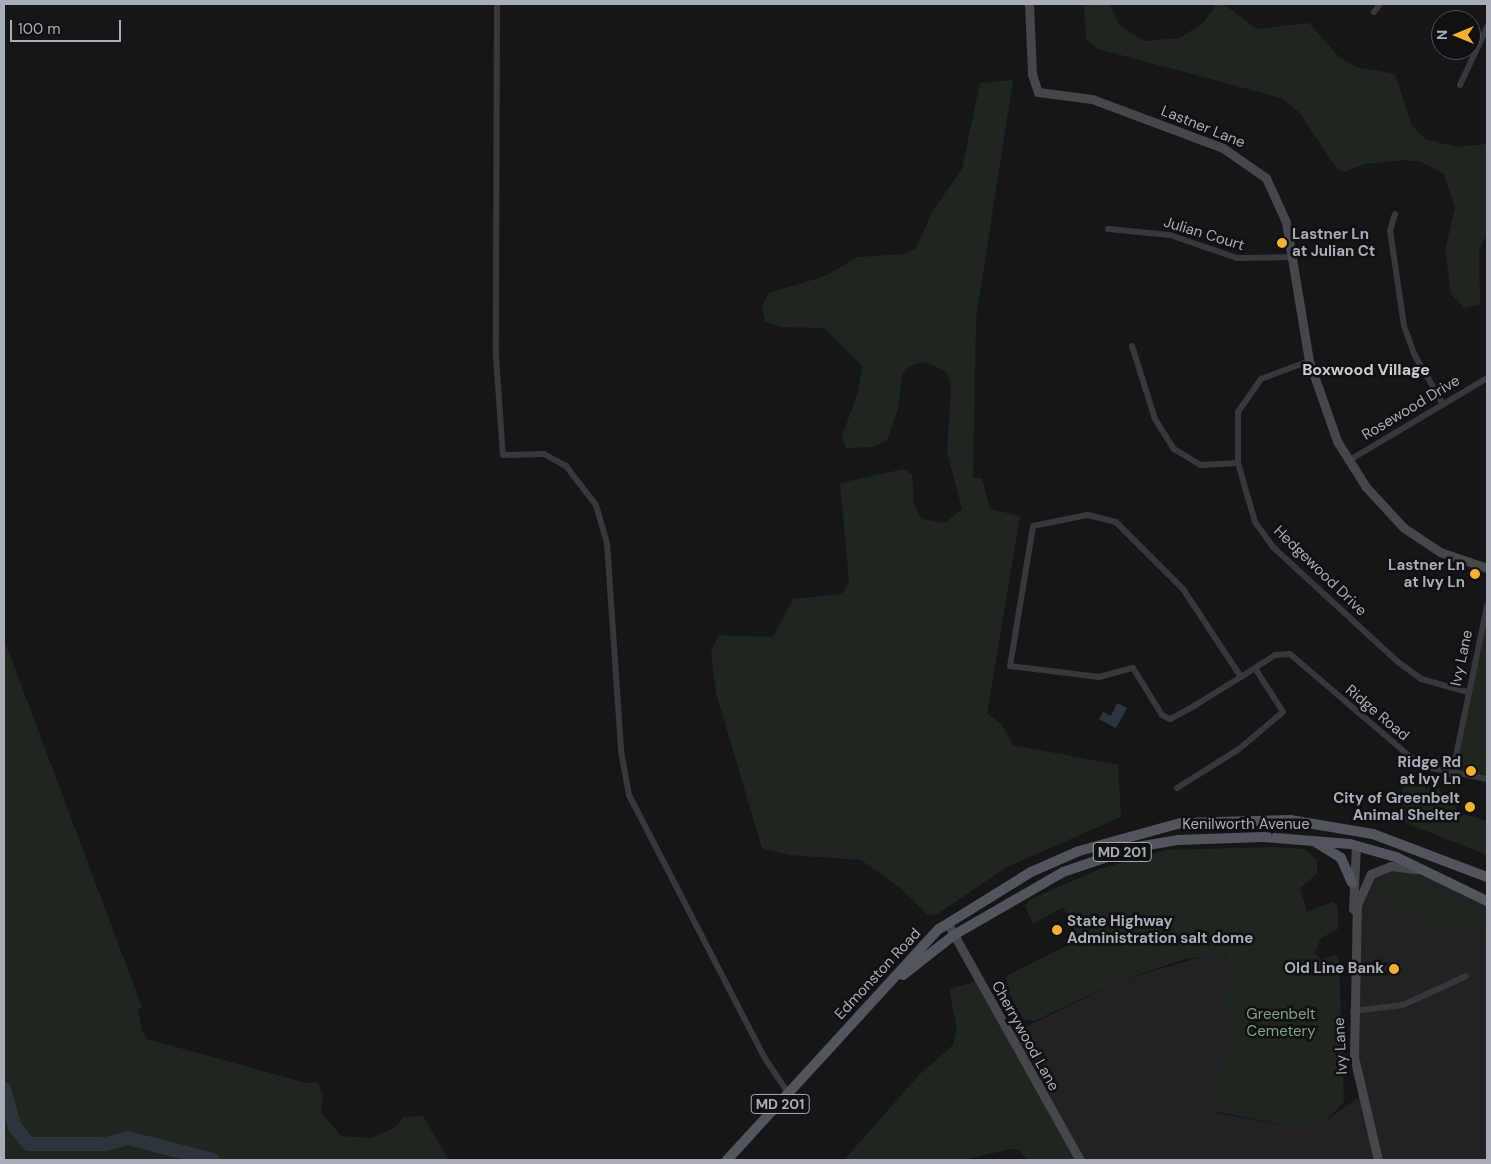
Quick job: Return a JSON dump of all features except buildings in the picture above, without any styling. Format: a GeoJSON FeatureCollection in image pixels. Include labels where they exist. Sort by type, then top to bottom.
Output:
{"type":"FeatureCollection","features":[{"type":"Feature","properties":{"kind":"main road","name":"Kenilworth Avenue"},"geometry":{"type":"LineString","coordinates":[[948,924],[1062,858],[1113,839],[1181,823],[1290,820],[1338,825],[1391,840],[1487,877]]}},
{"type":"Feature","properties":{"kind":"main road","name":"Kenilworth Avenue"},"geometry":{"type":"LineString","coordinates":[[954,935],[1063,872],[1137,848],[1211,837],[1309,840],[1356,846],[1425,871],[1487,901]]}},
{"type":"Feature","properties":{"kind":"main road"},"geometry":{"type":"LineString","coordinates":[[1309,840],[1341,858],[1352,883]]}},
{"type":"Feature","properties":{"kind":"main road"},"geometry":{"type":"LineString","coordinates":[[1356,846],[1367,840],[1391,840]]}},
{"type":"Feature","properties":{"kind":"main road","name":"Edmonston Road"},"geometry":{"type":"LineString","coordinates":[[727,1160],[918,950],[948,924]]}},
{"type":"Feature","properties":{"kind":"main road","name":"Edmonston Road"},"geometry":{"type":"LineString","coordinates":[[832,1046],[921,958],[954,935]]}},
{"type":"Feature","properties":{"kind":"street"},"geometry":{"type":"LineString","coordinates":[[496,4],[496,356],[504,455],[544,454],[566,466],[596,505],[607,543],[621,751],[629,795],[764,1057],[789,1094]]}},
{"type":"Feature","properties":{"kind":"street","name":"Lastner Lane"},"geometry":{"type":"LineString","coordinates":[[1029,4],[1032,74],[1038,92],[1092,99],[1241,156],[1273,188],[1292,256],[1308,361],[1324,411],[1348,460],[1382,507],[1409,532],[1451,557],[1487,568]]}},
{"type":"Feature","properties":{"kind":"street"},"geometry":{"type":"LineString","coordinates":[[1374,12],[1380,4]]}},
{"type":"Feature","properties":{"kind":"street"},"geometry":{"type":"LineString","coordinates":[[1460,85],[1487,27]]}},
{"type":"Feature","properties":{"kind":"street"},"geometry":{"type":"LineString","coordinates":[[1395,214],[1390,230],[1404,326],[1414,354],[1443,404]]}},
{"type":"Feature","properties":{"kind":"street","name":"Julian Court"},"geometry":{"type":"LineString","coordinates":[[1108,229],[1170,235],[1237,258],[1292,256]]}},
{"type":"Feature","properties":{"kind":"street"},"geometry":{"type":"LineString","coordinates":[[1132,346],[1154,419],[1174,449],[1202,465],[1238,464]]}},
{"type":"Feature","properties":{"kind":"street","name":"Hedgewood Drive"},"geometry":{"type":"LineString","coordinates":[[1308,361],[1276,370],[1248,392],[1236,421],[1238,464],[1247,505],[1274,548],[1411,672],[1468,692]]}},
{"type":"Feature","properties":{"kind":"street","name":"Rosewood Drive"},"geometry":{"type":"LineString","coordinates":[[1348,460],[1487,378]]}},
{"type":"Feature","properties":{"kind":"street"},"geometry":{"type":"LineString","coordinates":[[1177,788],[1239,749],[1284,712],[1255,668],[1240,677],[1170,719],[1162,715],[1133,668],[1099,677],[1010,666],[1033,526],[1087,515],[1116,522],[1183,589],[1240,677]]}},
{"type":"Feature","properties":{"kind":"street","name":"Ivy Lane"},"geometry":{"type":"LineString","coordinates":[[1452,775],[1487,606]]}},
{"type":"Feature","properties":{"kind":"street","name":"Ridge Road"},"geometry":{"type":"LineString","coordinates":[[1255,668],[1275,655],[1290,654],[1409,758],[1452,775],[1487,779]]}},
{"type":"Feature","properties":{"kind":"street","name":"Ivy Lane"},"geometry":{"type":"LineString","coordinates":[[1356,846],[1352,883],[1355,927],[1353,1011],[1357,1084],[1378,1160]]}},
{"type":"Feature","properties":{"kind":"street","name":"Ivy Lane"},"geometry":{"type":"LineString","coordinates":[[1355,927],[1360,894],[1372,874],[1391,866],[1425,871]]}},
{"type":"Feature","properties":{"kind":"street","name":"Cherrywood Lane"},"geometry":{"type":"LineString","coordinates":[[948,924],[1080,1160]]}},
{"type":"Feature","properties":{"kind":"street"},"geometry":{"type":"LineString","coordinates":[[1353,1011],[1403,1005],[1466,976]]}},
{"type":"Feature","properties":{"kind":"shaded area"},"geometry":{"type":"Polygon","coordinates":[[[1117,703],[1127,708],[1116,728],[1099,719],[1103,712],[1111,716],[1117,703]]]}},
{"type":"Feature","properties":{"kind":"shaded area"},"geometry":{"type":"Polygon","coordinates":[[[1404,867],[1487,901],[1487,1160],[1080,1160],[1009,1035],[1122,980],[1218,952],[1228,957],[1232,974],[1215,1113],[1291,1126],[1322,1124],[1360,1096],[1355,927],[1371,874],[1404,867]]]}},
{"type":"Feature","properties":{"kind":"green space"},"geometry":{"type":"Polygon","coordinates":[[[1084,4],[1110,4],[1119,25],[1144,41],[1180,38],[1203,23],[1216,5],[1225,5],[1257,29],[1309,23],[1339,57],[1356,67],[1395,74],[1412,126],[1425,139],[1456,147],[1487,144],[1487,234],[1479,250],[1480,305],[1464,308],[1451,294],[1445,250],[1455,208],[1444,174],[1421,162],[1404,160],[1365,164],[1344,172],[1337,169],[1299,112],[1281,98],[1098,49],[1086,40],[1084,4]]]}},
{"type":"Feature","properties":{"kind":"green space"},"geometry":{"type":"Polygon","coordinates":[[[1013,80],[976,319],[973,478],[982,478],[990,509],[1020,516],[987,713],[1002,725],[1013,745],[1118,765],[1121,817],[1007,867],[939,913],[928,915],[900,888],[861,860],[789,855],[762,848],[716,693],[711,653],[718,635],[773,637],[793,599],[841,594],[845,590],[849,581],[840,483],[904,469],[912,475],[914,503],[921,519],[945,523],[962,509],[947,452],[951,387],[947,372],[926,362],[910,366],[902,375],[898,409],[887,440],[874,447],[846,448],[842,436],[858,392],[862,366],[824,328],[781,327],[765,321],[762,306],[769,293],[825,276],[858,257],[905,254],[916,248],[932,212],[962,169],[980,83],[1013,80]]]}},
{"type":"Feature","properties":{"kind":"green space"},"geometry":{"type":"Polygon","coordinates":[[[1487,606],[1487,779],[1452,775],[1487,606]]]}},
{"type":"Feature","properties":{"kind":"green space"},"geometry":{"type":"Polygon","coordinates":[[[4,639],[142,1007],[138,1009],[142,1031],[147,1039],[307,1083],[317,1082],[323,1095],[321,1112],[341,1136],[371,1138],[394,1128],[404,1117],[423,1116],[449,1160],[4,1160],[4,639]]]}},
{"type":"Feature","properties":{"kind":"green space"},"geometry":{"type":"Polygon","coordinates":[[[1410,782],[1437,788],[1462,814],[1487,821],[1487,855],[1408,824],[1401,817],[1399,804],[1404,786],[1410,782]]]}},
{"type":"Feature","properties":{"kind":"green space","name":"Greenbelt Cemetery"},"geometry":{"type":"Polygon","coordinates":[[[1272,847],[1304,849],[1317,860],[1317,874],[1300,888],[1307,912],[1332,902],[1338,906],[1338,929],[1321,938],[1315,953],[1321,960],[1335,955],[1339,960],[1344,1102],[1322,1124],[1291,1126],[1213,1111],[1232,974],[1225,954],[1185,959],[1122,980],[1034,1021],[1024,1020],[1008,991],[1006,976],[1080,939],[1063,907],[1033,924],[1025,906],[1029,900],[1100,869],[1166,850],[1272,847]]]}},
{"type":"Feature","properties":{"kind":"green space"},"geometry":{"type":"Polygon","coordinates":[[[1405,872],[1487,913],[1487,934],[1463,926],[1445,933],[1374,898],[1382,875],[1405,872]]]}},
{"type":"Feature","properties":{"kind":"green space"},"geometry":{"type":"Polygon","coordinates":[[[979,981],[1080,1160],[1027,1160],[1018,1149],[1010,1149],[963,1160],[844,1160],[919,1075],[953,1045],[957,1028],[949,989],[979,981]]]}},
{"type":"Feature","properties":{"kind":"waterway"},"geometry":{"type":"LineString","coordinates":[[4,1089],[15,1127],[29,1144],[106,1144],[128,1138],[213,1160]]}},
{"type":"Feature","properties":{"kind":"place","name":"Lastner Ln at Julian Ct"},"geometry":{"type":"Point","coordinates":[1282,243]}},
{"type":"Feature","properties":{"kind":"place","name":"Lastner Ln at Ivy Ln"},"geometry":{"type":"Point","coordinates":[1475,574]}},
{"type":"Feature","properties":{"kind":"place","name":"Ridge Rd at Ivy Ln"},"geometry":{"type":"Point","coordinates":[1471,771]}},
{"type":"Feature","properties":{"kind":"place","name":"City of Greenbelt Animal Shelter"},"geometry":{"type":"Point","coordinates":[1470,807]}},
{"type":"Feature","properties":{"kind":"place","name":"State Highway Administration salt dome"},"geometry":{"type":"Point","coordinates":[1057,930]}},
{"type":"Feature","properties":{"kind":"place","name":"Old Line Bank"},"geometry":{"type":"Point","coordinates":[1394,969]}},
{"type":"Feature","properties":{"kind":"district","name":"Boxwood Village"},"geometry":{"type":"Point","coordinates":[1366,370]}}]}
